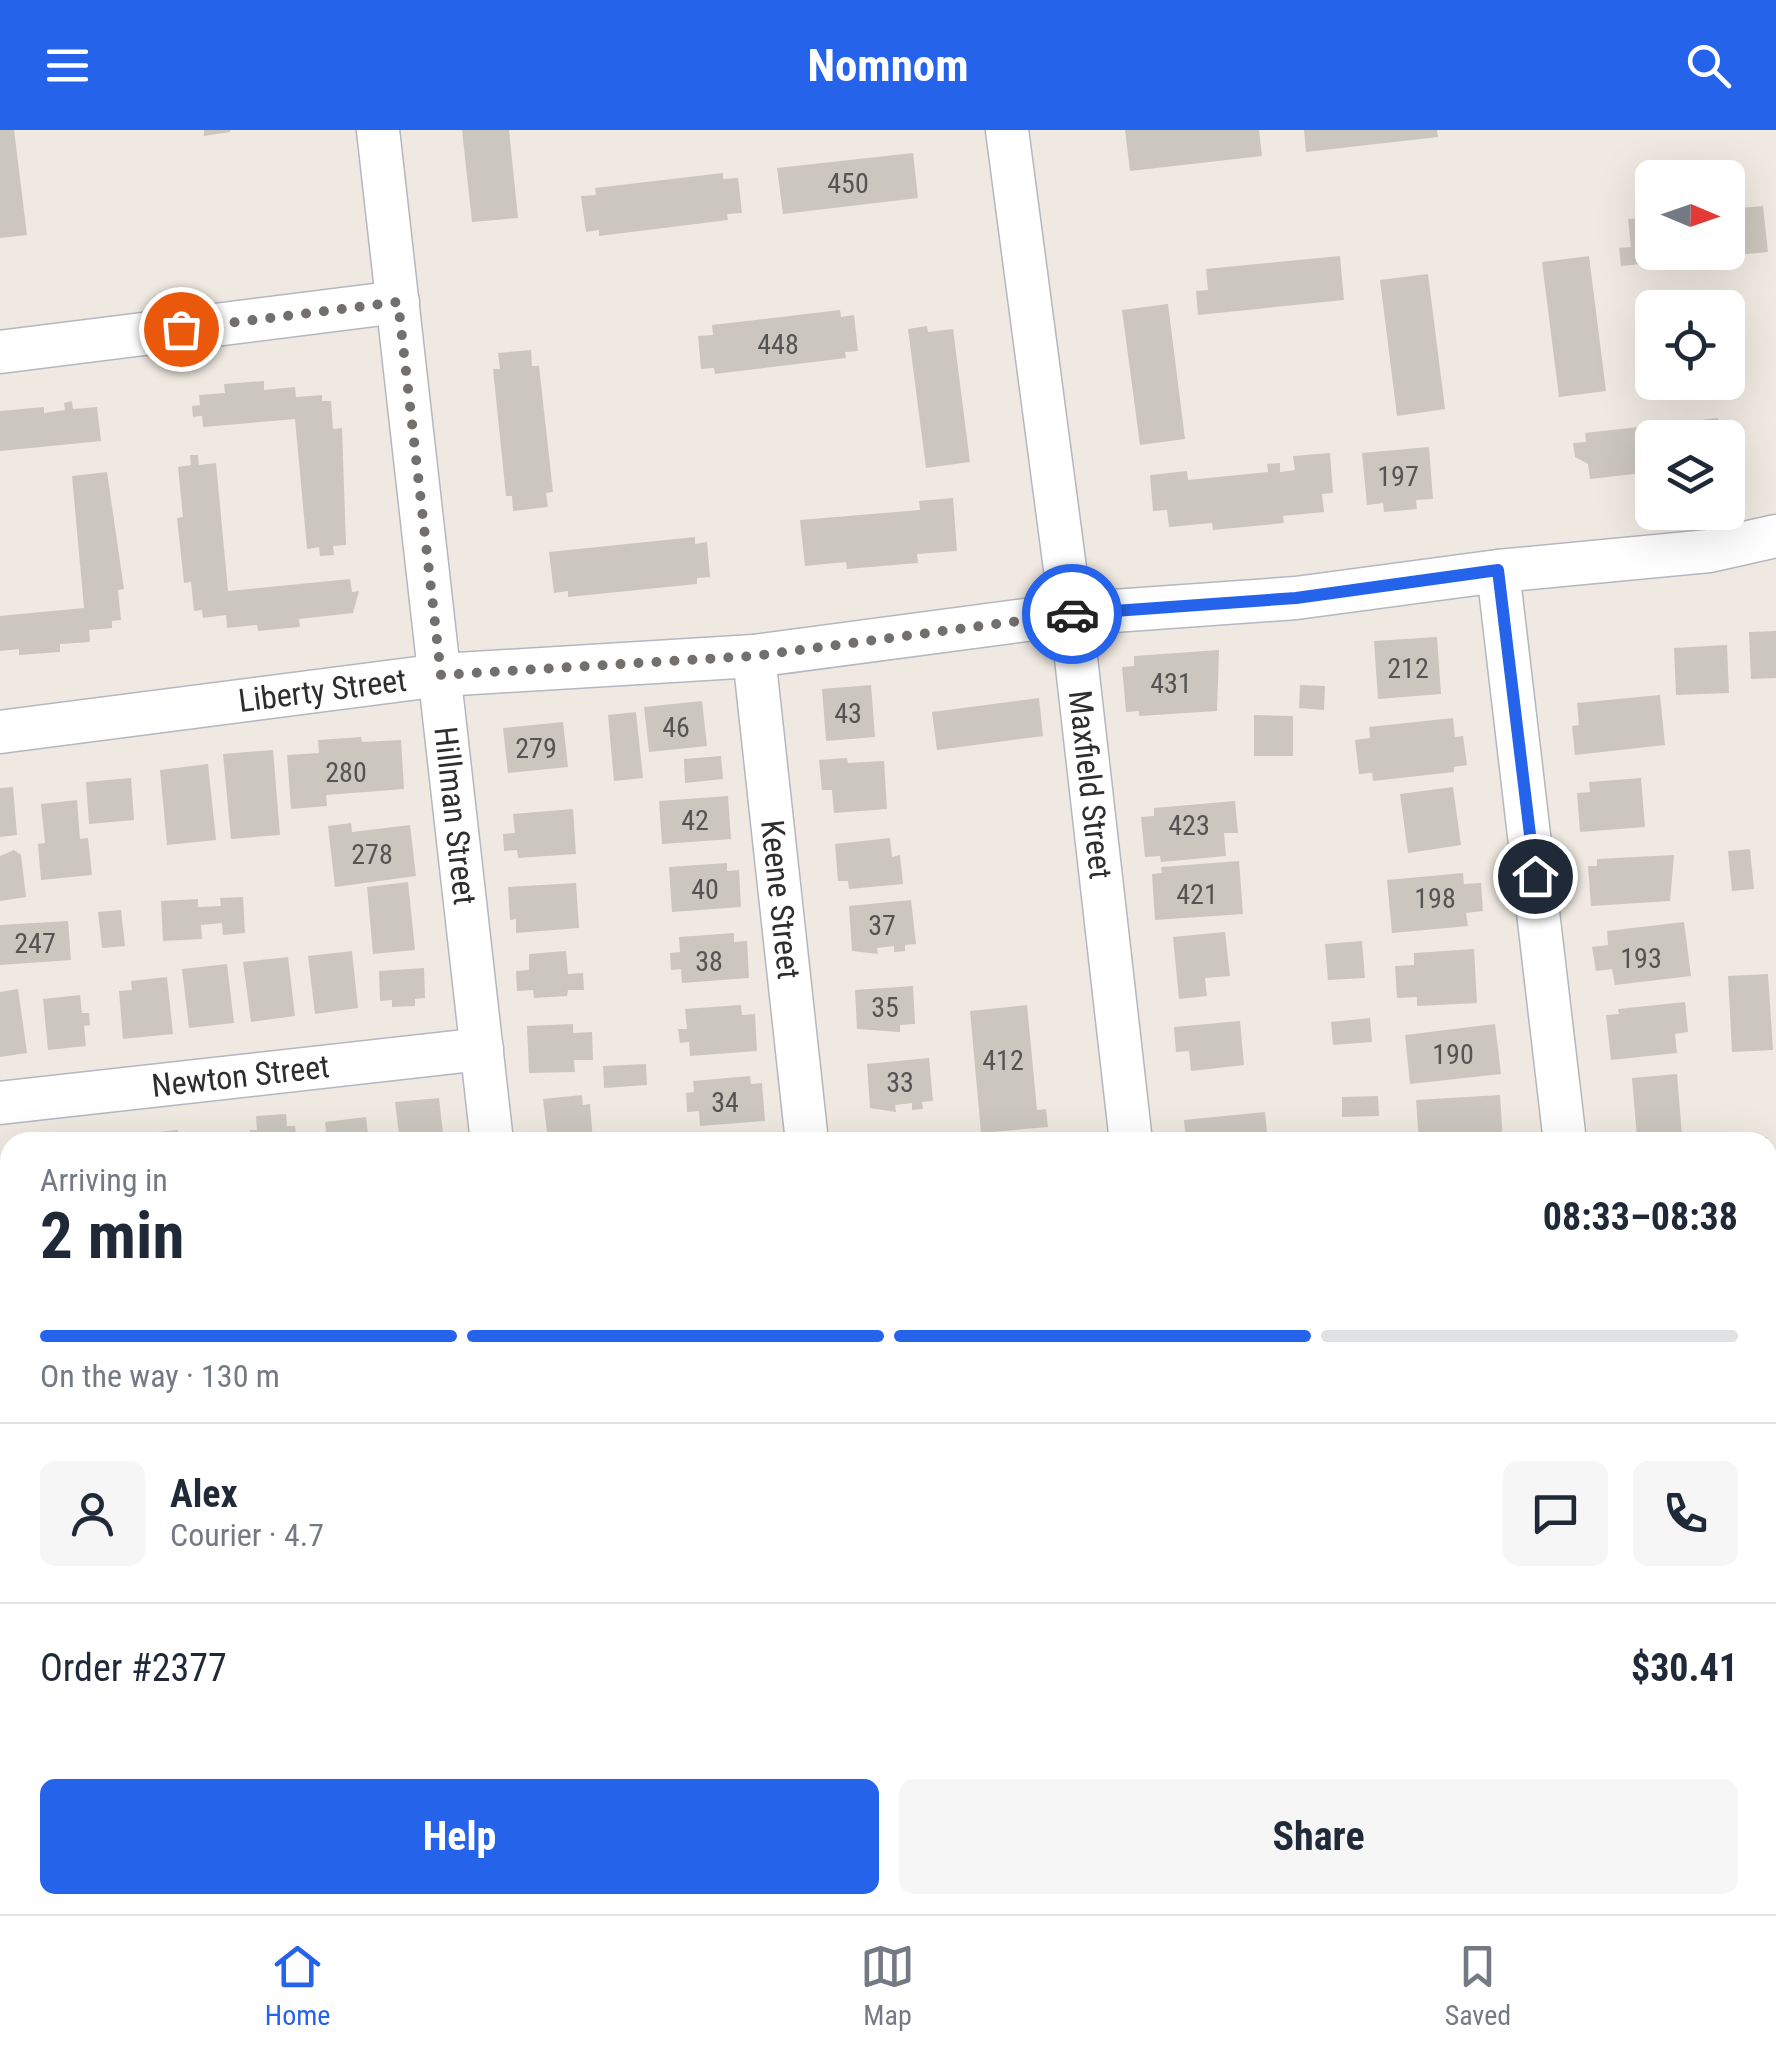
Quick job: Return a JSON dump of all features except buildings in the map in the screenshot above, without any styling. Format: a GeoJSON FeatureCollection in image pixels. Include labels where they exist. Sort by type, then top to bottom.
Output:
{"type":"FeatureCollection","features":[{"type":"Feature","properties":{"kind":"street","name":"Hillman Street"},"geometry":{"type":"LineString","coordinates":[[378,130],[491,1132]]}},
{"type":"Feature","properties":{"kind":"street","name":"Maxfield Street"},"geometry":{"type":"LineString","coordinates":[[1007,130],[1071,614],[1129,1132]]}},
{"type":"Feature","properties":{"kind":"street"},"geometry":{"type":"LineString","coordinates":[[0,352],[398,302]]}},
{"type":"Feature","properties":{"kind":"street","name":"Liberty Street"},"geometry":{"type":"LineString","coordinates":[[0,732],[441,675],[754,656],[1071,614],[1296,598],[1498,570],[1709,551],[1776,536]]}},
{"type":"Feature","properties":{"kind":"street"},"geometry":{"type":"LineString","coordinates":[[1498,570],[1563,1132]]}},
{"type":"Feature","properties":{"kind":"street","name":"Keene Street"},"geometry":{"type":"LineString","coordinates":[[754,656],[805,1132]]}},
{"type":"Feature","properties":{"kind":"street","name":"Newton Street"},"geometry":{"type":"LineString","coordinates":[[0,1103],[482,1049]]}},
{"type":"Feature","properties":{"kind":"way so far"},"geometry":{"type":"LineString","coordinates":[[181,329],[398,302],[441,675],[754,656],[1072,614]]}},
{"type":"Feature","properties":{"kind":"route"},"geometry":{"type":"LineString","coordinates":[[1072,614],[1296,598],[1498,570],[1535,876]]}}]}
